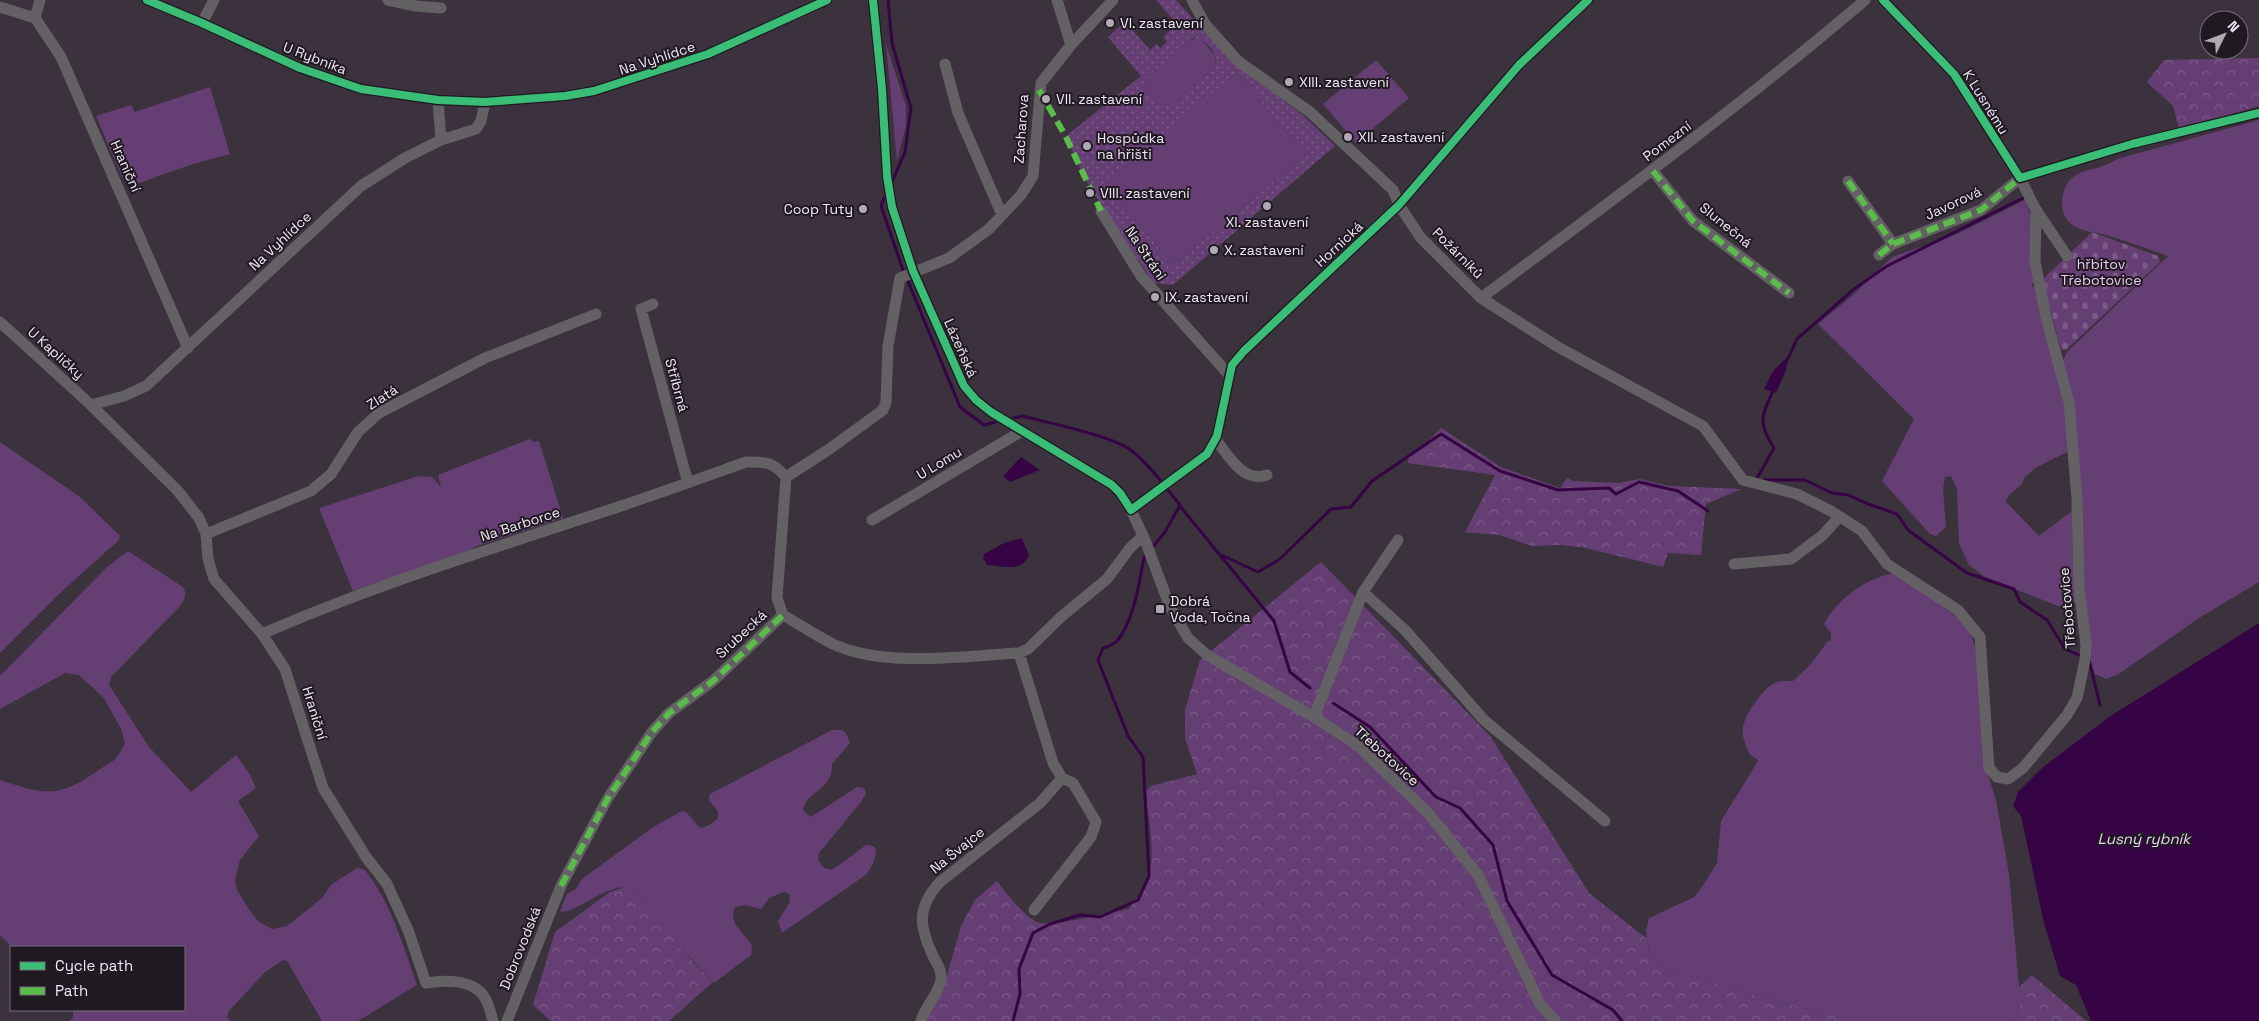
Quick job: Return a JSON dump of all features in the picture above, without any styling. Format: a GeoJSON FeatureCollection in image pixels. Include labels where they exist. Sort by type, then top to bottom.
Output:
{"type":"FeatureCollection","features":[{"type":"Feature","properties":{"kind":"street"},"geometry":{"type":"LineString","coordinates":[[0,7],[35,18],[40,0]]}},
{"type":"Feature","properties":{"kind":"street","name":"U Rybníka"},"geometry":{"type":"LineString","coordinates":[[147,0],[300,68],[361,88],[438,100],[485,102]]}},
{"type":"Feature","properties":{"kind":"street"},"geometry":{"type":"LineString","coordinates":[[202,23],[214,0]]}},
{"type":"Feature","properties":{"kind":"street"},"geometry":{"type":"LineString","coordinates":[[388,0],[416,6],[440,8]]}},
{"type":"Feature","properties":{"kind":"street","name":"Na Vyhlídce"},"geometry":{"type":"LineString","coordinates":[[91,405],[124,396],[146,386],[361,186],[405,158],[441,140],[476,129],[481,121],[485,102],[565,96],[594,91],[708,54],[827,0]]}},
{"type":"Feature","properties":{"kind":"street","name":"Lázeňská"},"geometry":{"type":"LineString","coordinates":[[873,0],[882,89],[887,176],[892,207],[908,274],[964,386],[976,400],[991,412],[1112,484],[1131,510],[1153,561]]}},
{"type":"Feature","properties":{"kind":"street"},"geometry":{"type":"LineString","coordinates":[[1057,0],[1071,45]]}},
{"type":"Feature","properties":{"kind":"street","name":"Zacharova"},"geometry":{"type":"LineString","coordinates":[[908,274],[949,258],[989,229],[1021,195],[1033,176],[1040,83],[1071,45],[1114,0]]}},
{"type":"Feature","properties":{"kind":"street","name":"Požárníků"},"geometry":{"type":"LineString","coordinates":[[1192,0],[1205,24],[1238,61],[1310,112],[1393,190],[1399,204],[1421,238],[1481,298],[1558,347],[1703,426],[1744,480],[1797,494],[1835,514]]}},
{"type":"Feature","properties":{"kind":"street","name":"Hornická"},"geometry":{"type":"LineString","coordinates":[[1131,510],[1208,454],[1216,440],[1232,365],[1244,351],[1399,204],[1519,65],[1588,0]]}},
{"type":"Feature","properties":{"kind":"street","name":"Pomezní"},"geometry":{"type":"LineString","coordinates":[[1481,298],[1652,171],[1803,54],[1866,0]]}},
{"type":"Feature","properties":{"kind":"street","name":"K Lusnému"},"geometry":{"type":"LineString","coordinates":[[1883,0],[1954,74],[2020,178],[2036,211],[2066,256]]}},
{"type":"Feature","properties":{"kind":"street","name":"Hraniční"},"geometry":{"type":"LineString","coordinates":[[35,18],[61,57],[188,348]]}},
{"type":"Feature","properties":{"kind":"street"},"geometry":{"type":"LineString","coordinates":[[945,64],[958,113],[1002,215]]}},
{"type":"Feature","properties":{"kind":"street"},"geometry":{"type":"LineString","coordinates":[[438,100],[441,140]]}},
{"type":"Feature","properties":{"kind":"street"},"geometry":{"type":"LineString","coordinates":[[2020,178],[2132,144],[2259,113]]}},
{"type":"Feature","properties":{"kind":"street","name":"Slunečná"},"geometry":{"type":"LineString","coordinates":[[1652,171],[1692,220],[1789,293]]}},
{"type":"Feature","properties":{"kind":"street","name":"Javorová"},"geometry":{"type":"LineString","coordinates":[[1879,255],[1893,244],[1981,210],[2020,178]]}},
{"type":"Feature","properties":{"kind":"street"},"geometry":{"type":"LineString","coordinates":[[1848,181],[1893,244]]}},
{"type":"Feature","properties":{"kind":"street","name":"Na Stráni"},"geometry":{"type":"LineString","coordinates":[[1102,211],[1119,243],[1141,276],[1230,376]]}},
{"type":"Feature","properties":{"kind":"street","name":"Třebotovice"},"geometry":{"type":"LineString","coordinates":[[1835,514],[1862,531],[1887,564],[1958,610],[1980,637],[1989,768],[1997,777],[2008,779],[2014,776],[2067,715],[2077,698],[2085,660],[2086,645],[2079,587],[2077,499],[2069,403],[2046,317],[2035,262],[2036,211]]}},
{"type":"Feature","properties":{"kind":"street"},"geometry":{"type":"LineString","coordinates":[[783,614],[777,598],[786,477],[877,416],[885,405],[888,346],[908,274]]}},
{"type":"Feature","properties":{"kind":"street","name":"Stříbrná"},"geometry":{"type":"LineString","coordinates":[[653,304],[641,309],[688,483]]}},
{"type":"Feature","properties":{"kind":"street","name":"Zlatá"},"geometry":{"type":"LineString","coordinates":[[206,534],[311,491],[331,474],[358,432],[379,413],[485,358],[596,314]]}},
{"type":"Feature","properties":{"kind":"street","name":"U Kapličky"},"geometry":{"type":"LineString","coordinates":[[0,322],[91,405]]}},
{"type":"Feature","properties":{"kind":"street","name":"Hraniční"},"geometry":{"type":"LineString","coordinates":[[91,405],[178,491],[199,518],[206,534],[208,559],[214,579],[262,634],[281,662],[291,684],[323,788],[366,857],[386,884],[408,930],[426,983],[440,980],[467,984],[482,994],[492,1021]]}},
{"type":"Feature","properties":{"kind":"street","name":"U Lomu"},"geometry":{"type":"LineString","coordinates":[[872,520],[1017,428]]}},
{"type":"Feature","properties":{"kind":"street"},"geometry":{"type":"LineString","coordinates":[[1216,440],[1241,471],[1258,478],[1267,475]]}},
{"type":"Feature","properties":{"kind":"street","name":"Na Barborce"},"geometry":{"type":"LineString","coordinates":[[262,634],[310,613],[390,583],[746,462],[765,462],[777,466],[786,477]]}},
{"type":"Feature","properties":{"kind":"street"},"geometry":{"type":"LineString","coordinates":[[1734,564],[1791,559],[1823,535],[1835,514]]}},
{"type":"Feature","properties":{"kind":"street"},"geometry":{"type":"LineString","coordinates":[[1034,910],[1091,837],[1096,822],[1073,783],[1062,778],[1053,763],[1019,653],[1028,649],[1062,616],[1108,579],[1130,548],[1144,538]]}},
{"type":"Feature","properties":{"kind":"street"},"geometry":{"type":"LineString","coordinates":[[1314,717],[1363,592],[1398,540]]}},
{"type":"Feature","properties":{"kind":"street","name":"Třebotovice"},"geometry":{"type":"LineString","coordinates":[[1153,561],[1170,607],[1188,638],[1207,655],[1314,717],[1357,746],[1428,813],[1478,875],[1540,1004],[1556,1021]]}},
{"type":"Feature","properties":{"kind":"street"},"geometry":{"type":"LineString","coordinates":[[1363,592],[1405,630],[1484,720],[1605,821]]}},
{"type":"Feature","properties":{"kind":"street","name":"Srubecká"},"geometry":{"type":"LineString","coordinates":[[561,886],[608,798],[652,732],[669,713],[713,681],[783,614],[834,644],[874,656],[908,658],[1019,653]]}},
{"type":"Feature","properties":{"kind":"street","name":"Na Švajce"},"geometry":{"type":"LineString","coordinates":[[921,1021],[941,981],[941,972],[931,951],[923,925],[923,907],[928,895],[940,882],[1040,803],[1062,778]]}},
{"type":"Feature","properties":{"kind":"street","name":"Dobrovodská"},"geometry":{"type":"LineString","coordinates":[[507,1021],[561,886]]}},
{"type":"Feature","properties":{"kind":"green space"},"geometry":{"type":"Polygon","coordinates":[[[1156,0],[1176,0],[1232,62],[1303,115],[1335,146],[1173,285],[1153,283],[1083,176],[1066,136],[1141,76],[1108,37],[1125,22],[1150,50],[1156,44],[1160,48],[1167,42],[1163,37],[1177,24],[1156,0]],[[1194,38],[1188,41],[1147,78],[1146,88],[1161,104],[1169,105],[1174,103],[1215,66],[1215,57],[1207,44],[1194,38]],[[1237,73],[1105,184],[1173,265],[1305,155],[1237,73]]]}},
{"type":"Feature","properties":{"kind":"green space"},"geometry":{"type":"Polygon","coordinates":[[[1198,38],[1204,42],[1215,56],[1215,66],[1174,103],[1169,105],[1161,104],[1146,88],[1147,78],[1188,41],[1198,38]]]}},
{"type":"Feature","properties":{"kind":"green space"},"geometry":{"type":"Polygon","coordinates":[[[886,44],[906,106],[906,125],[897,161],[886,44]]]}},
{"type":"Feature","properties":{"kind":"green space"},"geometry":{"type":"Polygon","coordinates":[[[2249,58],[2259,58],[2259,106],[2179,129],[2173,106],[2147,82],[2164,60],[2249,60],[2249,58]]]}},
{"type":"Feature","properties":{"kind":"green space"},"geometry":{"type":"Polygon","coordinates":[[[1376,60],[1409,98],[1356,143],[1323,104],[1376,60]]]}},
{"type":"Feature","properties":{"kind":"green space"},"geometry":{"type":"Polygon","coordinates":[[[1237,73],[1305,155],[1173,265],[1104,183],[1237,73]]]}},
{"type":"Feature","properties":{"kind":"green space"},"geometry":{"type":"Polygon","coordinates":[[[210,87],[230,154],[193,164],[139,183],[122,177],[96,116],[131,105],[135,112],[210,87]]]}},
{"type":"Feature","properties":{"kind":"green space"},"geometry":{"type":"Polygon","coordinates":[[[2259,120],[2259,582],[2199,618],[2119,674],[2106,679],[2095,674],[2091,662],[2063,360],[2068,351],[2168,256],[2114,237],[2074,226],[2064,213],[2062,207],[2063,195],[2072,178],[2082,172],[2117,159],[2259,120]]]}},
{"type":"Feature","properties":{"kind":"green space"},"geometry":{"type":"Polygon","coordinates":[[[2025,200],[2031,216],[2034,281],[2032,286],[2035,288],[2064,406],[2068,449],[2067,452],[2035,468],[2024,478],[2022,484],[2008,496],[2006,502],[2039,536],[2072,511],[2073,562],[2077,601],[2072,606],[2058,606],[1985,577],[1969,565],[1959,544],[1957,489],[1951,476],[1945,477],[1943,489],[1946,527],[1936,536],[1930,534],[1882,481],[1914,419],[1818,324],[1854,294],[1892,257],[1955,235],[2025,200]]]}},
{"type":"Feature","properties":{"kind":"green space","name":"hřbitov Třebotovice"},"geometry":{"type":"Polygon","coordinates":[[[2092,232],[2158,256],[2160,262],[2066,350],[2061,349],[2042,280],[2092,232]]]}},
{"type":"Feature","properties":{"kind":"green space"},"geometry":{"type":"Polygon","coordinates":[[[1441,428],[1501,467],[1560,488],[1567,478],[1573,481],[1619,483],[1640,479],[1669,486],[1741,489],[1706,504],[1701,555],[1668,553],[1663,567],[1586,548],[1561,545],[1532,546],[1500,535],[1465,532],[1495,475],[1408,463],[1409,455],[1419,451],[1441,428]]]}},
{"type":"Feature","properties":{"kind":"green space"},"geometry":{"type":"Polygon","coordinates":[[[530,439],[533,442],[539,441],[563,518],[477,546],[464,553],[353,591],[319,508],[419,476],[432,477],[441,487],[438,475],[530,439]]]}},
{"type":"Feature","properties":{"kind":"green space"},"geometry":{"type":"Polygon","coordinates":[[[0,442],[80,497],[120,536],[118,541],[60,593],[0,653],[0,442]]]}},
{"type":"Feature","properties":{"kind":"green space"},"geometry":{"type":"Polygon","coordinates":[[[128,551],[183,587],[185,596],[181,605],[111,677],[109,685],[149,747],[191,792],[236,755],[250,775],[256,788],[238,801],[259,836],[240,860],[235,880],[237,890],[250,911],[259,922],[272,929],[287,926],[322,898],[332,884],[357,868],[365,870],[389,910],[417,985],[358,1021],[322,1021],[287,961],[283,960],[265,972],[229,1011],[227,1017],[231,1021],[69,1021],[73,1017],[73,1011],[185,1011],[185,946],[11,946],[0,935],[0,780],[39,791],[60,790],[71,787],[114,760],[125,743],[121,729],[104,698],[79,675],[65,673],[0,709],[0,676],[106,568],[128,551]]]}},
{"type":"Feature","properties":{"kind":"green space"},"geometry":{"type":"Polygon","coordinates":[[[1321,562],[1490,736],[1589,893],[1647,939],[1650,958],[1674,975],[1695,977],[1750,994],[1839,1017],[1846,1021],[927,1021],[930,1009],[945,983],[961,926],[975,900],[997,881],[1021,910],[1037,922],[1054,923],[1129,909],[1147,884],[1150,873],[1152,850],[1146,791],[1151,786],[1197,774],[1185,738],[1185,710],[1200,660],[1321,562]]]}},
{"type":"Feature","properties":{"kind":"green space"},"geometry":{"type":"Polygon","coordinates":[[[1892,574],[1905,580],[1961,619],[1970,630],[1979,661],[1983,759],[1996,800],[2009,874],[2020,999],[2020,1008],[2014,1021],[1846,1021],[1839,1017],[1750,994],[1695,977],[1674,975],[1650,958],[1646,931],[1649,918],[1694,897],[1717,863],[1721,821],[1758,761],[1750,755],[1743,735],[1744,722],[1751,709],[1766,689],[1777,682],[1793,681],[1811,664],[1827,642],[1831,640],[1831,633],[1824,624],[1829,615],[1844,599],[1872,580],[1892,574]]]}},
{"type":"Feature","properties":{"kind":"green space"},"geometry":{"type":"Polygon","coordinates":[[[832,730],[842,730],[846,733],[850,743],[832,764],[828,780],[809,798],[803,810],[811,817],[857,787],[864,788],[866,793],[861,802],[819,853],[818,860],[824,868],[832,870],[866,845],[872,845],[875,848],[876,856],[872,866],[867,874],[782,933],[778,921],[790,902],[789,894],[784,892],[769,898],[761,909],[746,905],[735,907],[733,918],[738,928],[752,945],[751,955],[714,983],[633,891],[626,888],[610,890],[573,909],[560,911],[567,894],[576,889],[582,879],[653,827],[682,811],[687,813],[699,827],[709,825],[718,818],[718,812],[709,800],[710,794],[832,730]]]}},
{"type":"Feature","properties":{"kind":"green space"},"geometry":{"type":"Polygon","coordinates":[[[625,887],[648,906],[685,952],[713,982],[669,1021],[551,1021],[533,1005],[555,932],[610,892],[625,887]]]}},
{"type":"Feature","properties":{"kind":"green space"},"geometry":{"type":"Polygon","coordinates":[[[2032,975],[2086,1021],[2014,1021],[2020,1008],[2019,987],[2032,975]]]}},
{"type":"Feature","properties":{"kind":"water"},"geometry":{"type":"Polygon","coordinates":[[[1788,356],[1786,370],[1776,393],[1764,389],[1773,371],[1788,356]]]}},
{"type":"Feature","properties":{"kind":"water"},"geometry":{"type":"Polygon","coordinates":[[[1021,457],[1040,470],[1010,482],[1003,476],[1021,457]]]}},
{"type":"Feature","properties":{"kind":"water"},"geometry":{"type":"Polygon","coordinates":[[[1022,538],[1029,555],[1026,561],[1011,567],[987,565],[983,558],[984,554],[1004,543],[1022,538]]]}},
{"type":"Feature","properties":{"kind":"water","name":"Lusný rybník"},"geometry":{"type":"Polygon","coordinates":[[[2259,623],[2259,1021],[2091,1021],[2076,985],[2060,976],[2044,923],[2021,816],[2013,806],[2018,792],[2042,768],[2109,717],[2259,623]]]}},
{"type":"Feature","properties":{"kind":"waterway"},"geometry":{"type":"LineString","coordinates":[[888,0],[892,43],[911,108],[905,152],[892,182]]}},
{"type":"Feature","properties":{"kind":"waterway"},"geometry":{"type":"LineString","coordinates":[[886,194],[881,206],[904,273]]}},
{"type":"Feature","properties":{"kind":"waterway"},"geometry":{"type":"LineString","coordinates":[[1786,363],[1797,339],[1854,289],[1887,266],[2023,198]]}},
{"type":"Feature","properties":{"kind":"waterway"},"geometry":{"type":"LineString","coordinates":[[907,279],[960,407],[984,425],[999,421]]}},
{"type":"Feature","properties":{"kind":"waterway"},"geometry":{"type":"LineString","coordinates":[[1756,480],[1774,448],[1763,426],[1764,414],[1773,391]]}},
{"type":"Feature","properties":{"kind":"waterway"},"geometry":{"type":"LineString","coordinates":[[1010,419],[1023,416],[1096,435],[1123,445],[1139,457],[1180,505],[1165,532],[1151,549]]}},
{"type":"Feature","properties":{"kind":"waterway"},"geometry":{"type":"LineString","coordinates":[[1180,506],[1219,554],[1258,572],[1280,559],[1331,509],[1351,507],[1372,481],[1441,434],[1500,471],[1558,490],[1609,488],[1616,494],[1639,482],[1678,491],[1708,511]]}},
{"type":"Feature","properties":{"kind":"waterway"},"geometry":{"type":"LineString","coordinates":[[1764,480],[1805,480],[1832,493],[1848,495],[1897,514],[1908,530],[1967,573],[2014,589],[2020,602],[2047,620],[2065,649],[2081,656]]}},
{"type":"Feature","properties":{"kind":"waterway"},"geometry":{"type":"LineString","coordinates":[[1013,1021],[1020,994],[1019,969],[1033,933],[1050,924],[1080,915],[1100,917],[1138,900],[1149,876],[1143,757],[1128,736],[1098,660],[1103,648],[1117,641],[1128,623],[1135,601],[1144,558],[1147,554]]}},
{"type":"Feature","properties":{"kind":"waterway"},"geometry":{"type":"LineString","coordinates":[[1220,555],[1274,621],[1290,672],[1310,688]]}},
{"type":"Feature","properties":{"kind":"waterway"},"geometry":{"type":"LineString","coordinates":[[2089,660],[2100,705]]}},
{"type":"Feature","properties":{"kind":"waterway"},"geometry":{"type":"LineString","coordinates":[[1333,703],[1370,727],[1436,797],[1460,808],[1493,845],[1507,901],[1552,975],[1613,1010],[1622,1021]]}},
{"type":"Feature","properties":{"kind":"marked path"},"geometry":{"type":"LineString","coordinates":[[1039,90],[1065,135],[1101,211]]}},
{"type":"Feature","properties":{"kind":"marked path"},"geometry":{"type":"LineString","coordinates":[[1653,171],[1693,221],[1789,293]]}},
{"type":"Feature","properties":{"kind":"marked path"},"geometry":{"type":"LineString","coordinates":[[1879,255],[1893,244],[1981,210],[2020,178]]}},
{"type":"Feature","properties":{"kind":"marked path"},"geometry":{"type":"LineString","coordinates":[[1848,181],[1893,244]]}},
{"type":"Feature","properties":{"kind":"marked path"},"geometry":{"type":"LineString","coordinates":[[561,886],[608,798],[652,732],[669,713],[713,681],[783,615]]}},
{"type":"Feature","properties":{"kind":"cycle path"},"geometry":{"type":"LineString","coordinates":[[147,0],[300,68],[361,89],[438,100],[485,102],[565,96],[594,91],[708,54],[827,0]]}},
{"type":"Feature","properties":{"kind":"cycle path"},"geometry":{"type":"LineString","coordinates":[[873,0],[882,89],[887,176],[892,207],[913,271],[964,386],[976,400],[991,412],[1112,485],[1120,493],[1131,510],[1207,454],[1217,436],[1232,365],[1244,351],[1399,205],[1519,65],[1588,0]]}},
{"type":"Feature","properties":{"kind":"cycle path"},"geometry":{"type":"LineString","coordinates":[[1883,0],[1954,74],[2020,178],[2132,144],[2259,113]]}},
{"type":"Feature","properties":{"kind":"place","name":"VI. zastavení"},"geometry":{"type":"Point","coordinates":[1110,23]}},
{"type":"Feature","properties":{"kind":"place","name":"XIII. zastavení"},"geometry":{"type":"Point","coordinates":[1289,82]}},
{"type":"Feature","properties":{"kind":"place","name":"VII. zastavení"},"geometry":{"type":"Point","coordinates":[1046,99]}},
{"type":"Feature","properties":{"kind":"place","name":"XII. zastavení"},"geometry":{"type":"Point","coordinates":[1348,137]}},
{"type":"Feature","properties":{"kind":"place","name":"Hospůdka na hřišti"},"geometry":{"type":"Point","coordinates":[1087,146]}},
{"type":"Feature","properties":{"kind":"place","name":"VIII. zastavení"},"geometry":{"type":"Point","coordinates":[1090,193]}},
{"type":"Feature","properties":{"kind":"place","name":"XI. zastavení"},"geometry":{"type":"Point","coordinates":[1267,206]}},
{"type":"Feature","properties":{"kind":"place","name":"Coop Tuty"},"geometry":{"type":"Point","coordinates":[863,209]}},
{"type":"Feature","properties":{"kind":"place","name":"X. zastavení"},"geometry":{"type":"Point","coordinates":[1214,250]}},
{"type":"Feature","properties":{"kind":"place","name":"IX. zastavení"},"geometry":{"type":"Point","coordinates":[1155,297]}},
{"type":"Feature","properties":{"kind":"place","name":"Dobrá Voda, Točna"},"geometry":{"type":"Point","coordinates":[1160,609]}}]}
